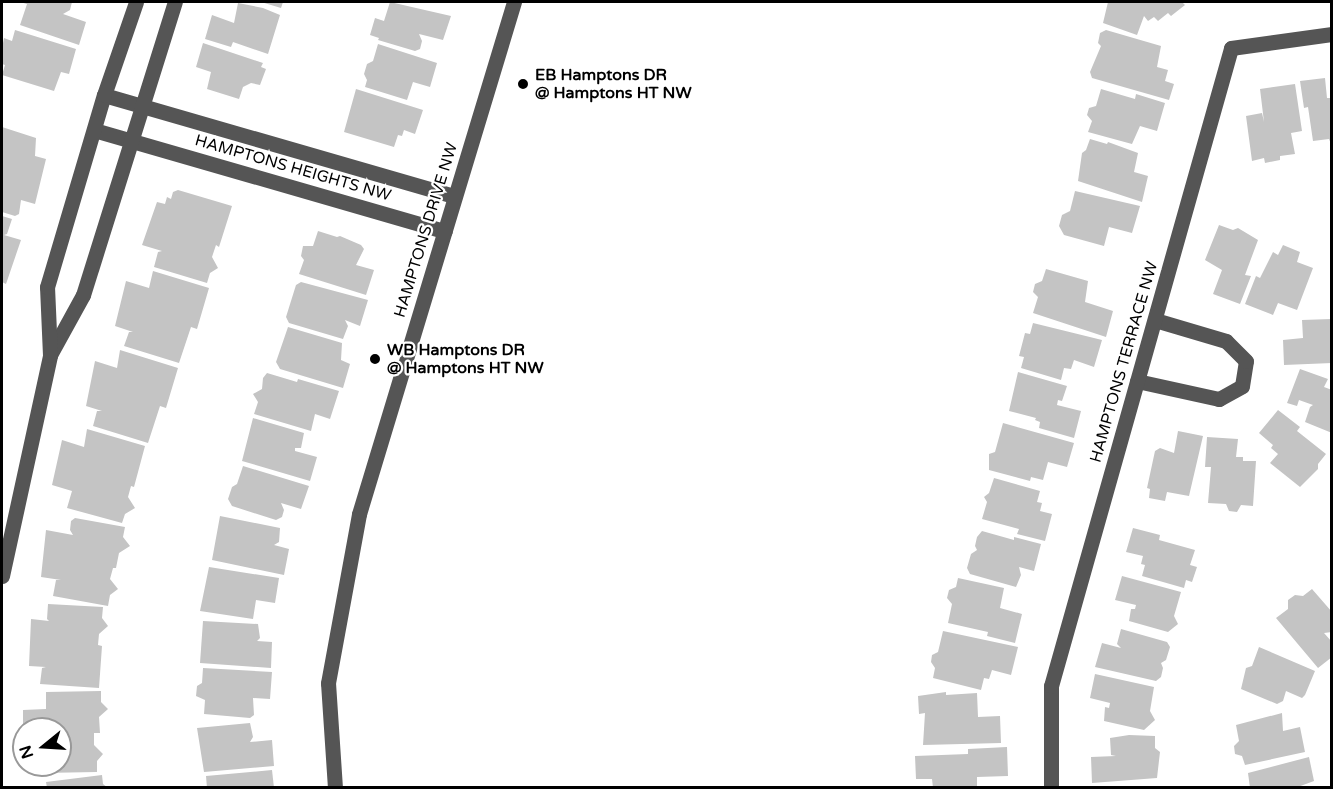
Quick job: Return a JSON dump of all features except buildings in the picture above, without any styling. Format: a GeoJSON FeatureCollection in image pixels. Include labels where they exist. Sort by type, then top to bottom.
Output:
{"type":"FeatureCollection","features":[{"type":"Feature","properties":{"kind":"street"},"geometry":{"type":"LineString","coordinates":[[2,576],[50,356],[47,287],[104,95],[136,2]]}},
{"type":"Feature","properties":{"kind":"street"},"geometry":{"type":"LineString","coordinates":[[50,356],[83,295],[175,2]]}},
{"type":"Feature","properties":{"kind":"street","name":"HAMPTONS DRIVE NW"},"geometry":{"type":"LineString","coordinates":[[335,788],[328,683],[359,514],[514,2]]}},
{"type":"Feature","properties":{"kind":"street","name":"HAMPTONS TERRACE NW"},"geometry":{"type":"LineString","coordinates":[[1051,788],[1051,686],[1231,48],[1332,34]]}},
{"type":"Feature","properties":{"kind":"street","name":"HAMPTONS HEIGHTS NW"},"geometry":{"type":"LineString","coordinates":[[104,95],[143,104],[455,196]]}},
{"type":"Feature","properties":{"kind":"street","name":"HAMPTONS HEIGHTS NW"},"geometry":{"type":"LineString","coordinates":[[94,130],[445,231]]}},
{"type":"Feature","properties":{"kind":"street"},"geometry":{"type":"LineString","coordinates":[[1137,381],[1220,399],[1242,386],[1246,361],[1226,341],[1155,321]]}},
{"type":"Feature","properties":{"kind":"place","name":"EB Hamptons DR @ Hamptons HT NW"},"geometry":{"type":"Point","coordinates":[523,84]}},
{"type":"Feature","properties":{"kind":"place","name":"WB Hamptons DR @ Hamptons HT NW"},"geometry":{"type":"Point","coordinates":[375,359]}}]}
